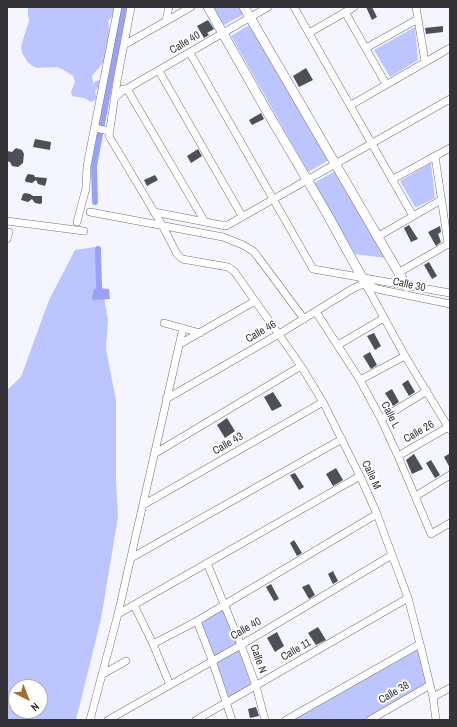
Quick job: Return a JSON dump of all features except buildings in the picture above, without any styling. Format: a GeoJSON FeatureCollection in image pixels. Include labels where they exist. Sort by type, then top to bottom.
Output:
{"type":"FeatureCollection","features":[{"type":"Feature","properties":{"kind":"street"},"geometry":{"type":"LineString","coordinates":[[102,129],[118,7]]}},
{"type":"Feature","properties":{"kind":"street"},"geometry":{"type":"LineString","coordinates":[[77,222],[86,188],[87,166],[114,99],[131,7]]}},
{"type":"Feature","properties":{"kind":"street"},"geometry":{"type":"LineString","coordinates":[[166,21],[169,7]]}},
{"type":"Feature","properties":{"kind":"street"},"geometry":{"type":"LineString","coordinates":[[124,45],[191,7]]}},
{"type":"Feature","properties":{"kind":"street"},"geometry":{"type":"LineString","coordinates":[[208,7],[307,179],[405,356],[449,428]]}},
{"type":"Feature","properties":{"kind":"street"},"geometry":{"type":"LineString","coordinates":[[244,7],[398,273],[406,291]]}},
{"type":"Feature","properties":{"kind":"street","name":"Calle 40"},"geometry":{"type":"LineString","coordinates":[[114,99],[127,89],[268,7]]}},
{"type":"Feature","properties":{"kind":"street"},"geometry":{"type":"LineString","coordinates":[[294,7],[413,216]]}},
{"type":"Feature","properties":{"kind":"street"},"geometry":{"type":"LineString","coordinates":[[309,33],[354,7]]}},
{"type":"Feature","properties":{"kind":"street"},"geometry":{"type":"LineString","coordinates":[[416,7],[424,62]]}},
{"type":"Feature","properties":{"kind":"street"},"geometry":{"type":"LineString","coordinates":[[345,12],[386,84]]}},
{"type":"Feature","properties":{"kind":"street"},"geometry":{"type":"LineString","coordinates":[[366,48],[418,19]]}},
{"type":"Feature","properties":{"kind":"street"},"geometry":{"type":"LineString","coordinates":[[351,105],[450,48]]}},
{"type":"Feature","properties":{"kind":"street"},"geometry":{"type":"LineString","coordinates":[[190,53],[313,269],[406,291],[450,293]]}},
{"type":"Feature","properties":{"kind":"street"},"geometry":{"type":"LineString","coordinates":[[159,71],[242,216]]}},
{"type":"Feature","properties":{"kind":"street"},"geometry":{"type":"LineString","coordinates":[[116,85],[122,89],[127,89],[205,222]]}},
{"type":"Feature","properties":{"kind":"street"},"geometry":{"type":"LineString","coordinates":[[223,237],[226,226],[242,216],[450,98]]}},
{"type":"Feature","properties":{"kind":"street"},"geometry":{"type":"LineString","coordinates":[[102,129],[109,136],[162,225]]}},
{"type":"Feature","properties":{"kind":"street"},"geometry":{"type":"LineString","coordinates":[[393,179],[450,148]]}},
{"type":"Feature","properties":{"kind":"street"},"geometry":{"type":"LineString","coordinates":[[398,273],[449,244],[435,156]]}},
{"type":"Feature","properties":{"kind":"street"},"geometry":{"type":"LineString","coordinates":[[377,237],[441,200]]}},
{"type":"Feature","properties":{"kind":"street"},"geometry":{"type":"LineString","coordinates":[[190,219],[196,206]]}},
{"type":"Feature","properties":{"kind":"street"},"geometry":{"type":"LineString","coordinates":[[90,212],[223,237],[243,245],[253,251],[304,319]]}},
{"type":"Feature","properties":{"kind":"street"},"geometry":{"type":"LineString","coordinates":[[154,212],[226,226]]}},
{"type":"Feature","properties":{"kind":"street"},"geometry":{"type":"LineString","coordinates":[[7,221],[84,231]]}},
{"type":"Feature","properties":{"kind":"street","name":"Calle M"},"geometry":{"type":"LineString","coordinates":[[162,225],[179,257],[228,267],[236,274],[301,366],[323,402],[377,514],[408,598],[433,697],[436,720]]}},
{"type":"Feature","properties":{"kind":"street","name":"Calle 46"},"geometry":{"type":"LineString","coordinates":[[166,399],[316,312],[364,281]]}},
{"type":"Feature","properties":{"kind":"street","name":"Calle 30"},"geometry":{"type":"LineString","coordinates":[[406,291],[450,304]]}},
{"type":"Feature","properties":{"kind":"street"},"geometry":{"type":"LineString","coordinates":[[180,344],[256,301]]}},
{"type":"Feature","properties":{"kind":"street","name":"Calle L"},"geometry":{"type":"LineString","coordinates":[[316,312],[360,380],[398,456],[431,534],[450,523]]}},
{"type":"Feature","properties":{"kind":"street"},"geometry":{"type":"LineString","coordinates":[[338,345],[384,318]]}},
{"type":"Feature","properties":{"kind":"street"},"geometry":{"type":"LineString","coordinates":[[164,323],[200,333]]}},
{"type":"Feature","properties":{"kind":"street"},"geometry":{"type":"LineString","coordinates":[[90,720],[103,674],[144,505],[166,399],[183,328]]}},
{"type":"Feature","properties":{"kind":"street"},"geometry":{"type":"LineString","coordinates":[[360,380],[405,356]]}},
{"type":"Feature","properties":{"kind":"street"},"geometry":{"type":"LineString","coordinates":[[154,454],[301,366]]}},
{"type":"Feature","properties":{"kind":"street"},"geometry":{"type":"LineString","coordinates":[[380,419],[427,391]]}},
{"type":"Feature","properties":{"kind":"street","name":"Calle 43"},"geometry":{"type":"LineString","coordinates":[[144,505],[323,402]]}},
{"type":"Feature","properties":{"kind":"street","name":"Calle 26"},"geometry":{"type":"LineString","coordinates":[[398,456],[449,428]]}},
{"type":"Feature","properties":{"kind":"street"},"geometry":{"type":"LineString","coordinates":[[131,558],[342,439]]}},
{"type":"Feature","properties":{"kind":"street"},"geometry":{"type":"LineString","coordinates":[[416,496],[450,475]]}},
{"type":"Feature","properties":{"kind":"street"},"geometry":{"type":"LineString","coordinates":[[118,614],[360,476]]}},
{"type":"Feature","properties":{"kind":"street"},"geometry":{"type":"LineString","coordinates":[[153,644],[197,621],[377,514]]}},
{"type":"Feature","properties":{"kind":"street","name":"Calle 40"},"geometry":{"type":"LineString","coordinates":[[108,720],[241,645],[392,555]]}},
{"type":"Feature","properties":{"kind":"street","name":"Calle N"},"geometry":{"type":"LineString","coordinates":[[207,563],[241,645],[256,686],[265,720]]}},
{"type":"Feature","properties":{"kind":"street","name":"Calle 11"},"geometry":{"type":"LineString","coordinates":[[198,719],[408,598]]}},
{"type":"Feature","properties":{"kind":"street"},"geometry":{"type":"LineString","coordinates":[[134,605],[153,644],[170,685]]}},
{"type":"Feature","properties":{"kind":"street"},"geometry":{"type":"LineString","coordinates":[[197,621],[227,702],[232,720]]}},
{"type":"Feature","properties":{"kind":"street"},"geometry":{"type":"LineString","coordinates":[[286,720],[420,644]]}},
{"type":"Feature","properties":{"kind":"street"},"geometry":{"type":"LineString","coordinates":[[103,674],[126,661]]}},
{"type":"Feature","properties":{"kind":"street","name":"Calle 38"},"geometry":{"type":"LineString","coordinates":[[370,720],[430,685]]}},
{"type":"Feature","properties":{"kind":"street"},"geometry":{"type":"LineString","coordinates":[[433,697],[450,688]]}},
{"type":"Feature","properties":{"kind":"shaded area"},"geometry":{"type":"Polygon","coordinates":[[[28,7],[116,7],[116,12],[108,21],[111,38],[118,45],[92,76],[93,83],[99,80],[103,84],[95,91],[97,99],[91,102],[84,98],[72,96],[71,92],[75,82],[73,76],[62,69],[57,67],[37,68],[27,61],[22,53],[21,46],[29,21],[28,7]]]}},
{"type":"Feature","properties":{"kind":"shaded area"},"geometry":{"type":"Polygon","coordinates":[[[212,7],[240,7],[244,14],[224,25],[212,7]]]}},
{"type":"Feature","properties":{"kind":"shaded area"},"geometry":{"type":"Polygon","coordinates":[[[251,24],[329,160],[308,172],[231,36],[251,24]]]}},
{"type":"Feature","properties":{"kind":"shaded area"},"geometry":{"type":"Polygon","coordinates":[[[415,27],[418,60],[390,77],[374,50],[415,27]]]}},
{"type":"Feature","properties":{"kind":"shaded area"},"geometry":{"type":"Polygon","coordinates":[[[431,163],[435,198],[415,207],[400,181],[431,163]]]}},
{"type":"Feature","properties":{"kind":"shaded area"},"geometry":{"type":"Polygon","coordinates":[[[335,171],[385,258],[355,254],[314,183],[335,171]]]}},
{"type":"Feature","properties":{"kind":"shaded area"},"geometry":{"type":"Polygon","coordinates":[[[95,247],[108,320],[106,349],[116,400],[116,481],[118,517],[101,619],[76,720],[7,720],[7,390],[21,377],[49,300],[75,250],[95,247]]]}},
{"type":"Feature","properties":{"kind":"shaded area"},"geometry":{"type":"Polygon","coordinates":[[[94,289],[109,289],[110,299],[93,300],[92,297],[94,289]]]}},
{"type":"Feature","properties":{"kind":"shaded area"},"geometry":{"type":"Polygon","coordinates":[[[224,608],[238,643],[214,657],[200,621],[224,608]]]}},
{"type":"Feature","properties":{"kind":"shaded area"},"geometry":{"type":"Polygon","coordinates":[[[419,649],[428,683],[364,720],[294,720],[419,649]]]}},
{"type":"Feature","properties":{"kind":"shaded area"},"geometry":{"type":"Polygon","coordinates":[[[237,650],[240,651],[252,685],[229,698],[216,661],[237,650]]]}},
{"type":"Feature","properties":{"kind":"waterway"},"geometry":{"type":"LineString","coordinates":[[95,202],[94,166],[124,7]]}},
{"type":"Feature","properties":{"kind":"waterway"},"geometry":{"type":"LineString","coordinates":[[98,249],[99,288]]}}]}
